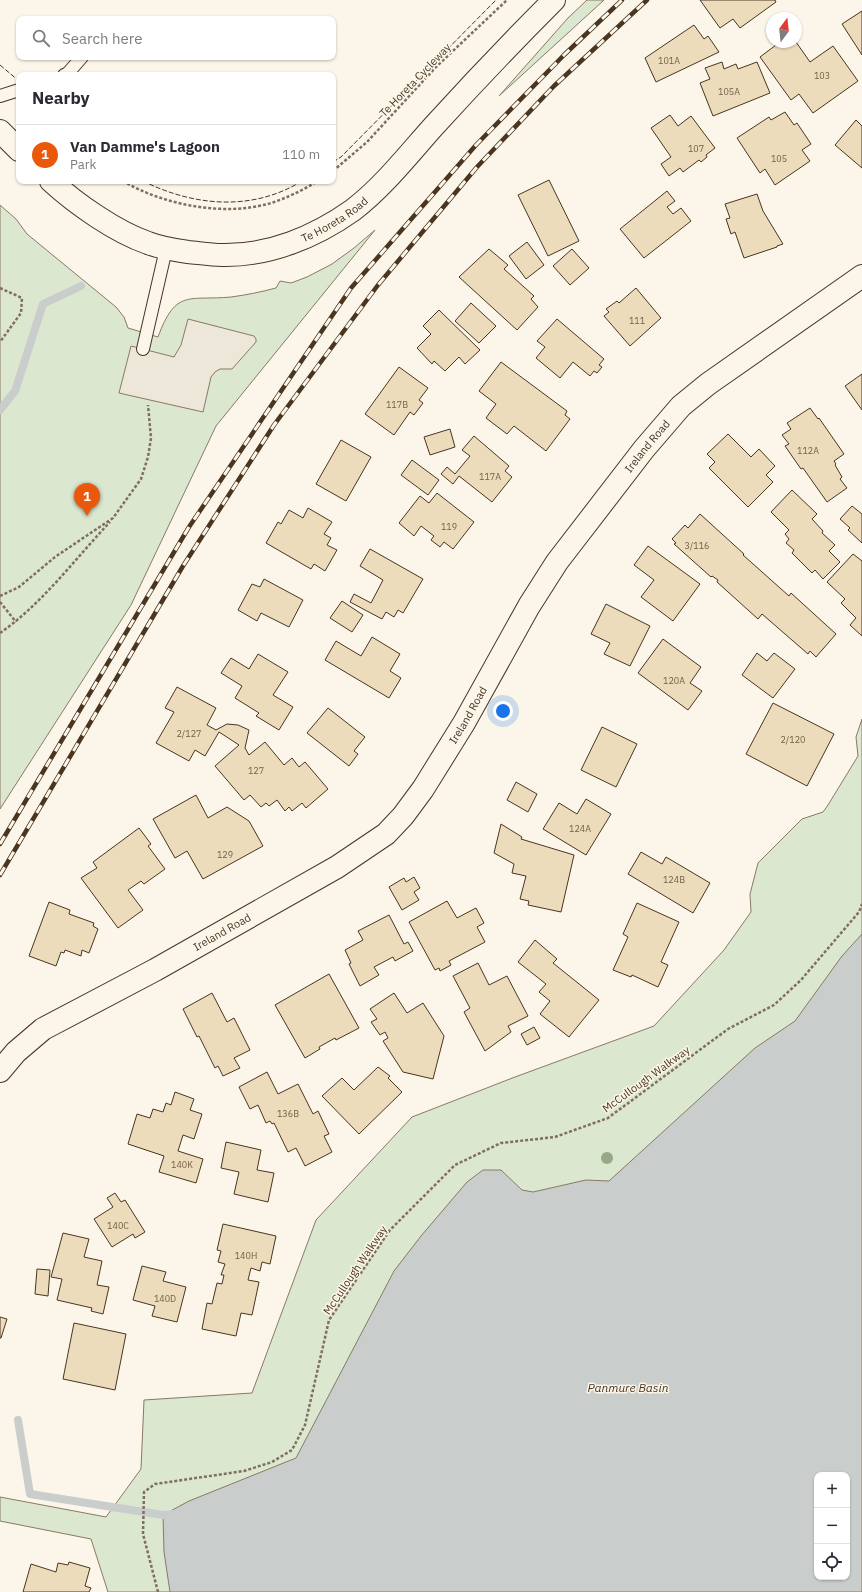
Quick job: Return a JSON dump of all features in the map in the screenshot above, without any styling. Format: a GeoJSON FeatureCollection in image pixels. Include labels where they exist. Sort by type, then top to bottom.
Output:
{"type":"FeatureCollection","features":[{"type":"Feature","properties":{"kind":"street","name":"Te Horeta Road"},"geometry":{"type":"LineString","coordinates":[[55,184],[85,208],[126,234],[147,243],[166,248],[222,256],[250,254],[281,246],[312,235],[334,223],[376,189],[472,84],[554,0]]}},
{"type":"Feature","properties":{"kind":"street"},"geometry":{"type":"LineString","coordinates":[[0,131],[16,147]]}},
{"type":"Feature","properties":{"kind":"street","name":"Ireland Road"},"geometry":{"type":"LineString","coordinates":[[0,1071],[16,1052],[43,1029],[155,970],[337,867],[386,834],[403,816],[423,789],[464,723],[529,606],[558,562],[644,449],[681,406],[708,384],[862,276]]}},
{"type":"Feature","properties":{"kind":"lane"},"geometry":{"type":"LineString","coordinates":[[69,72],[79,60]]}},
{"type":"Feature","properties":{"kind":"lane"},"geometry":{"type":"LineString","coordinates":[[0,96],[16,91]]}},
{"type":"Feature","properties":{"kind":"lane"},"geometry":{"type":"LineString","coordinates":[[143,349],[166,248]]}},
{"type":"Feature","properties":{"kind":"path","name":"Te Horeta Cycleway"},"geometry":{"type":"LineString","coordinates":[[336,168],[367,142],[436,67],[507,0]]}},
{"type":"Feature","properties":{"kind":"path"},"geometry":{"type":"LineString","coordinates":[[128,184],[170,202],[204,207],[236,208],[270,204],[300,192],[313,184]]}},
{"type":"Feature","properties":{"kind":"path"},"geometry":{"type":"LineString","coordinates":[[0,288],[22,298],[22,312],[0,342]]}},
{"type":"Feature","properties":{"kind":"path"},"geometry":{"type":"LineString","coordinates":[[0,634],[16,622],[37,602],[113,518],[141,479],[148,457],[151,438],[148,405]]}},
{"type":"Feature","properties":{"kind":"path"},"geometry":{"type":"LineString","coordinates":[[0,596],[19,587],[55,557],[113,518]]}},
{"type":"Feature","properties":{"kind":"path"},"geometry":{"type":"LineString","coordinates":[[0,602],[16,622]]}},
{"type":"Feature","properties":{"kind":"path","name":"McCullough Walkway"},"geometry":{"type":"LineString","coordinates":[[158,1592],[143,1534],[144,1492],[156,1484],[244,1471],[272,1462],[292,1450],[305,1425],[330,1320],[390,1230],[456,1165],[502,1143],[555,1137],[608,1118],[728,1029],[774,1006],[801,980],[859,912],[862,904]]}},
{"type":"Feature","properties":{"kind":"green space"},"geometry":{"type":"Polygon","coordinates":[[[587,0],[604,0],[499,96],[568,18],[587,0]]]}},
{"type":"Feature","properties":{"kind":"green space"},"geometry":{"type":"Polygon","coordinates":[[[0,205],[16,219],[27,234],[116,307],[124,317],[128,328],[158,337],[171,311],[178,304],[186,300],[194,298],[231,297],[276,288],[280,281],[291,283],[307,277],[332,264],[375,230],[216,426],[131,605],[0,809],[0,205]]]}},
{"type":"Feature","properties":{"kind":"green space","name":"Panmure Basin"},"geometry":{"type":"Polygon","coordinates":[[[862,719],[862,1592],[108,1592],[91,1539],[0,1521],[0,1497],[106,1517],[141,1469],[144,1400],[252,1393],[316,1220],[412,1117],[654,1026],[724,950],[751,912],[750,894],[758,863],[802,819],[823,812],[858,756],[856,737],[862,719]]]}},
{"type":"Feature","properties":{"kind":"shaded area"},"geometry":{"type":"Polygon","coordinates":[[[188,319],[254,336],[256,339],[256,342],[232,369],[220,369],[211,377],[203,412],[119,393],[131,346],[174,357],[181,345],[188,319]]]}},
{"type":"Feature","properties":{"kind":"water","name":"Panmure Basin"},"geometry":{"type":"Polygon","coordinates":[[[862,934],[862,1592],[170,1592],[164,1552],[163,1515],[189,1501],[296,1458],[394,1271],[421,1236],[467,1182],[483,1170],[501,1170],[522,1190],[533,1192],[586,1180],[609,1181],[755,1048],[795,1021],[842,956],[862,934]]]}},
{"type":"Feature","properties":{"kind":"building"},"geometry":{"type":"Polygon","coordinates":[[[700,0],[775,0],[776,2],[740,28],[733,19],[720,28],[700,0]]]}},
{"type":"Feature","properties":{"kind":"building"},"geometry":{"type":"Polygon","coordinates":[[[862,11],[862,55],[842,24],[862,11]]]}},
{"type":"Feature","properties":{"kind":"building"},"geometry":{"type":"Polygon","coordinates":[[[694,25],[704,39],[708,36],[719,52],[656,82],[645,58],[694,25]]]}},
{"type":"Feature","properties":{"kind":"building"},"geometry":{"type":"Polygon","coordinates":[[[833,46],[858,81],[813,113],[799,94],[791,100],[760,57],[772,48],[800,48],[810,62],[833,46]]]}},
{"type":"Feature","properties":{"kind":"building"},"geometry":{"type":"Polygon","coordinates":[[[722,62],[724,69],[736,64],[738,69],[757,62],[770,93],[713,116],[700,83],[710,79],[705,68],[722,62]]]}},
{"type":"Feature","properties":{"kind":"building"},"geometry":{"type":"Polygon","coordinates":[[[785,112],[794,125],[797,123],[811,144],[802,150],[810,161],[775,185],[765,169],[760,173],[737,138],[769,117],[771,120],[785,112]]]}},
{"type":"Feature","properties":{"kind":"building"},"geometry":{"type":"Polygon","coordinates":[[[670,115],[678,126],[691,116],[715,148],[706,155],[707,157],[701,162],[699,160],[683,172],[680,168],[669,176],[661,164],[671,157],[651,128],[670,115]]]}},
{"type":"Feature","properties":{"kind":"building"},"geometry":{"type":"Polygon","coordinates":[[[856,120],[862,126],[862,168],[835,145],[856,120]]]}},
{"type":"Feature","properties":{"kind":"building"},"geometry":{"type":"Polygon","coordinates":[[[549,180],[579,241],[548,256],[518,195],[549,180]]]}},
{"type":"Feature","properties":{"kind":"building"},"geometry":{"type":"Polygon","coordinates":[[[667,191],[675,201],[667,207],[673,214],[681,208],[691,221],[644,258],[620,229],[667,191]]]}},
{"type":"Feature","properties":{"kind":"building"},"geometry":{"type":"Polygon","coordinates":[[[757,194],[763,211],[783,244],[744,258],[735,232],[731,234],[726,219],[730,218],[725,204],[757,194]]]}},
{"type":"Feature","properties":{"kind":"building"},"geometry":{"type":"Polygon","coordinates":[[[527,242],[544,265],[526,279],[509,256],[527,242]]]}},
{"type":"Feature","properties":{"kind":"building"},"geometry":{"type":"Polygon","coordinates":[[[489,249],[508,265],[504,269],[534,296],[531,299],[538,307],[517,330],[459,277],[489,249]]]}},
{"type":"Feature","properties":{"kind":"building"},"geometry":{"type":"Polygon","coordinates":[[[572,249],[589,268],[570,285],[553,266],[572,249]]]}},
{"type":"Feature","properties":{"kind":"building"},"geometry":{"type":"Polygon","coordinates":[[[636,288],[661,318],[630,346],[604,316],[609,312],[606,309],[617,301],[619,303],[636,288]]]}},
{"type":"Feature","properties":{"kind":"building"},"geometry":{"type":"Polygon","coordinates":[[[471,303],[496,326],[479,343],[455,321],[471,303]]]}},
{"type":"Feature","properties":{"kind":"building"},"geometry":{"type":"Polygon","coordinates":[[[439,310],[480,350],[465,364],[459,357],[445,371],[434,361],[432,364],[417,348],[431,334],[423,326],[439,310]]]}},
{"type":"Feature","properties":{"kind":"building"},"geometry":{"type":"Polygon","coordinates":[[[557,319],[604,359],[599,365],[602,367],[597,373],[594,371],[590,376],[573,362],[560,378],[536,358],[545,347],[537,341],[557,319]]]}},
{"type":"Feature","properties":{"kind":"building"},"geometry":{"type":"Polygon","coordinates":[[[501,362],[567,411],[565,415],[570,419],[546,451],[514,426],[507,434],[486,418],[496,404],[479,391],[501,362]]]}},
{"type":"Feature","properties":{"kind":"building"},"geometry":{"type":"Polygon","coordinates":[[[399,367],[428,388],[419,400],[423,403],[414,415],[410,412],[394,435],[365,414],[399,367]]]}},
{"type":"Feature","properties":{"kind":"building"},"geometry":{"type":"Polygon","coordinates":[[[862,374],[862,410],[845,386],[862,374]]]}},
{"type":"Feature","properties":{"kind":"building"},"geometry":{"type":"Polygon","coordinates":[[[810,408],[818,419],[819,418],[844,454],[834,461],[842,477],[840,479],[847,488],[827,502],[785,446],[789,444],[782,435],[791,429],[787,423],[810,408]]]}},
{"type":"Feature","properties":{"kind":"building"},"geometry":{"type":"Polygon","coordinates":[[[450,429],[455,447],[430,455],[424,437],[450,429]]]}},
{"type":"Feature","properties":{"kind":"building"},"geometry":{"type":"Polygon","coordinates":[[[728,434],[751,457],[759,449],[775,466],[766,475],[773,482],[748,507],[709,468],[715,462],[707,454],[728,434]]]}},
{"type":"Feature","properties":{"kind":"building"},"geometry":{"type":"Polygon","coordinates":[[[474,436],[509,466],[505,471],[512,477],[492,502],[459,476],[453,484],[441,474],[447,467],[455,474],[470,456],[462,450],[474,436]]]}},
{"type":"Feature","properties":{"kind":"building"},"geometry":{"type":"Polygon","coordinates":[[[341,440],[371,457],[346,501],[316,484],[341,440]]]}},
{"type":"Feature","properties":{"kind":"building"},"geometry":{"type":"Polygon","coordinates":[[[412,460],[439,480],[428,495],[401,475],[412,460]]]}},
{"type":"Feature","properties":{"kind":"building"},"geometry":{"type":"Polygon","coordinates":[[[792,490],[817,514],[812,519],[823,531],[822,533],[835,545],[829,551],[840,562],[823,579],[815,570],[812,573],[792,553],[794,550],[786,543],[789,539],[785,534],[789,530],[771,512],[792,490]]]}},
{"type":"Feature","properties":{"kind":"building"},"geometry":{"type":"Polygon","coordinates":[[[437,493],[474,522],[453,549],[444,542],[440,547],[431,540],[434,536],[421,526],[414,536],[399,523],[420,496],[429,503],[437,493]]]}},
{"type":"Feature","properties":{"kind":"building"},"geometry":{"type":"Polygon","coordinates":[[[852,506],[862,514],[862,543],[848,530],[850,528],[840,519],[852,506]]]}},
{"type":"Feature","properties":{"kind":"building"},"geometry":{"type":"Polygon","coordinates":[[[308,508],[332,522],[324,534],[331,538],[327,545],[337,550],[325,571],[314,564],[311,569],[266,543],[278,522],[281,524],[289,510],[303,518],[308,508]]]}},
{"type":"Feature","properties":{"kind":"building"},"geometry":{"type":"Polygon","coordinates":[[[700,514],[789,596],[791,593],[836,634],[816,657],[810,651],[808,654],[762,614],[758,619],[717,582],[718,580],[712,576],[711,577],[674,544],[676,543],[672,539],[685,525],[688,528],[700,514]]]}},
{"type":"Feature","properties":{"kind":"building"},"geometry":{"type":"Polygon","coordinates":[[[648,546],[700,584],[673,621],[641,597],[654,580],[634,565],[648,546]]]}},
{"type":"Feature","properties":{"kind":"building"},"geometry":{"type":"Polygon","coordinates":[[[370,549],[423,579],[403,613],[398,610],[394,617],[386,612],[382,619],[350,602],[354,594],[371,603],[383,580],[360,566],[370,549]]]}},
{"type":"Feature","properties":{"kind":"building"},"geometry":{"type":"Polygon","coordinates":[[[853,554],[862,561],[862,636],[850,625],[856,618],[841,603],[845,599],[827,582],[853,554]]]}},
{"type":"Feature","properties":{"kind":"building"},"geometry":{"type":"Polygon","coordinates":[[[264,579],[303,600],[289,627],[261,613],[257,621],[238,610],[252,584],[260,587],[264,579]]]}},
{"type":"Feature","properties":{"kind":"building"},"geometry":{"type":"Polygon","coordinates":[[[342,601],[363,615],[352,632],[330,618],[342,601]]]}},
{"type":"Feature","properties":{"kind":"building"},"geometry":{"type":"Polygon","coordinates":[[[606,604],[650,626],[630,666],[604,654],[610,643],[591,634],[606,604]]]}},
{"type":"Feature","properties":{"kind":"building"},"geometry":{"type":"Polygon","coordinates":[[[372,637],[400,654],[390,671],[401,678],[389,698],[325,660],[336,641],[361,656],[372,637]]]}},
{"type":"Feature","properties":{"kind":"building"},"geometry":{"type":"Polygon","coordinates":[[[663,639],[701,667],[690,683],[702,691],[688,710],[638,673],[663,639]]]}},
{"type":"Feature","properties":{"kind":"building"},"geometry":{"type":"Polygon","coordinates":[[[757,653],[767,661],[774,653],[795,669],[773,698],[742,675],[757,653]]]}},
{"type":"Feature","properties":{"kind":"building"},"geometry":{"type":"Polygon","coordinates":[[[258,654],[288,672],[273,695],[293,707],[279,730],[256,716],[259,713],[235,698],[242,686],[221,673],[231,658],[249,669],[258,654]]]}},
{"type":"Feature","properties":{"kind":"building"},"geometry":{"type":"Polygon","coordinates":[[[177,687],[216,708],[207,725],[216,730],[227,724],[238,725],[249,730],[245,748],[249,755],[265,742],[284,765],[292,758],[299,767],[305,762],[328,789],[306,808],[302,803],[292,811],[289,807],[285,811],[277,800],[269,806],[266,803],[261,807],[250,795],[244,800],[215,766],[239,745],[219,732],[205,756],[195,750],[189,761],[156,743],[174,712],[165,708],[177,687]]]}},
{"type":"Feature","properties":{"kind":"building"},"geometry":{"type":"Polygon","coordinates":[[[773,703],[834,734],[807,786],[746,754],[773,703]]]}},
{"type":"Feature","properties":{"kind":"building"},"geometry":{"type":"Polygon","coordinates":[[[328,708],[365,737],[354,751],[358,754],[349,766],[307,733],[328,708]]]}},
{"type":"Feature","properties":{"kind":"building"},"geometry":{"type":"Polygon","coordinates":[[[602,727],[637,744],[616,787],[581,770],[602,727]]]}},
{"type":"Feature","properties":{"kind":"building"},"geometry":{"type":"Polygon","coordinates":[[[516,782],[537,794],[528,812],[507,800],[516,782]]]}},
{"type":"Feature","properties":{"kind":"building"},"geometry":{"type":"Polygon","coordinates":[[[196,795],[208,818],[227,807],[249,821],[263,846],[203,879],[187,851],[175,858],[153,819],[196,795]]]}},
{"type":"Feature","properties":{"kind":"building"},"geometry":{"type":"Polygon","coordinates":[[[586,799],[611,814],[586,855],[543,829],[559,803],[577,814],[586,799]]]}},
{"type":"Feature","properties":{"kind":"building"},"geometry":{"type":"Polygon","coordinates":[[[501,824],[522,837],[521,839],[574,855],[561,912],[528,905],[529,901],[520,899],[526,876],[512,873],[514,864],[494,853],[501,824]]]}},
{"type":"Feature","properties":{"kind":"building"},"geometry":{"type":"Polygon","coordinates":[[[139,828],[151,844],[148,846],[165,869],[144,884],[141,881],[128,890],[143,910],[118,928],[81,878],[97,868],[93,862],[139,828]]]}},
{"type":"Feature","properties":{"kind":"building"},"geometry":{"type":"Polygon","coordinates":[[[641,852],[662,864],[666,857],[710,883],[693,913],[628,874],[641,852]]]}},
{"type":"Feature","properties":{"kind":"building"},"geometry":{"type":"Polygon","coordinates":[[[414,877],[420,888],[414,892],[419,900],[402,910],[389,887],[404,878],[406,882],[414,877]]]}},
{"type":"Feature","properties":{"kind":"building"},"geometry":{"type":"Polygon","coordinates":[[[447,901],[457,918],[476,908],[484,923],[477,927],[485,942],[449,961],[451,965],[440,971],[439,968],[435,970],[409,922],[447,901]]]}},
{"type":"Feature","properties":{"kind":"building"},"geometry":{"type":"Polygon","coordinates":[[[49,902],[70,910],[69,914],[94,923],[93,926],[98,929],[89,953],[82,950],[81,956],[65,950],[64,953],[61,952],[56,966],[29,956],[49,902]]]}},
{"type":"Feature","properties":{"kind":"building"},"geometry":{"type":"Polygon","coordinates":[[[637,903],[679,922],[661,962],[668,965],[658,987],[632,975],[631,977],[613,970],[628,937],[623,934],[637,903]]]}},
{"type":"Feature","properties":{"kind":"building"},"geometry":{"type":"Polygon","coordinates":[[[389,915],[404,944],[408,942],[413,951],[395,961],[393,957],[374,967],[379,975],[360,986],[349,964],[351,963],[345,950],[363,940],[358,931],[389,915]]]}},
{"type":"Feature","properties":{"kind":"building"},"geometry":{"type":"Polygon","coordinates":[[[535,940],[557,959],[553,963],[599,1000],[569,1037],[540,1014],[550,1001],[539,992],[546,984],[518,962],[535,940]]]}},
{"type":"Feature","properties":{"kind":"building"},"geometry":{"type":"Polygon","coordinates":[[[478,963],[489,985],[507,976],[528,1016],[508,1026],[511,1032],[485,1051],[464,1012],[470,1008],[453,976],[478,963]]]}},
{"type":"Feature","properties":{"kind":"building"},"geometry":{"type":"Polygon","coordinates":[[[329,974],[359,1028],[336,1040],[335,1038],[319,1047],[320,1049],[305,1058],[275,1005],[329,974]]]}},
{"type":"Feature","properties":{"kind":"building"},"geometry":{"type":"Polygon","coordinates":[[[212,993],[227,1022],[234,1018],[250,1050],[234,1058],[240,1068],[223,1076],[218,1066],[215,1068],[183,1009],[212,993]]]}},
{"type":"Feature","properties":{"kind":"building"},"geometry":{"type":"Polygon","coordinates":[[[394,993],[407,1013],[423,1003],[444,1036],[433,1079],[403,1072],[383,1041],[388,1038],[385,1032],[380,1035],[371,1022],[377,1019],[370,1009],[394,993]]]}},
{"type":"Feature","properties":{"kind":"building"},"geometry":{"type":"Polygon","coordinates":[[[534,1027],[540,1038],[527,1045],[521,1034],[534,1027]]]}},
{"type":"Feature","properties":{"kind":"building"},"geometry":{"type":"Polygon","coordinates":[[[378,1067],[390,1076],[388,1078],[402,1092],[359,1134],[322,1096],[342,1078],[354,1090],[378,1067]]]}},
{"type":"Feature","properties":{"kind":"building"},"geometry":{"type":"Polygon","coordinates":[[[267,1072],[278,1094],[298,1084],[313,1114],[318,1111],[329,1134],[324,1136],[332,1152],[305,1166],[296,1148],[288,1152],[274,1123],[272,1124],[270,1121],[266,1123],[258,1105],[250,1109],[239,1087],[267,1072]]]}},
{"type":"Feature","properties":{"kind":"building"},"geometry":{"type":"Polygon","coordinates":[[[175,1092],[194,1099],[190,1110],[202,1114],[194,1139],[183,1135],[178,1151],[203,1159],[196,1183],[159,1172],[164,1156],[128,1144],[137,1114],[150,1118],[153,1109],[163,1112],[166,1103],[171,1105],[175,1092]]]}},
{"type":"Feature","properties":{"kind":"building"},"geometry":{"type":"Polygon","coordinates":[[[226,1142],[261,1150],[257,1170],[274,1173],[268,1202],[234,1194],[239,1172],[221,1168],[226,1142]]]}},
{"type":"Feature","properties":{"kind":"building"},"geometry":{"type":"Polygon","coordinates":[[[115,1193],[121,1202],[125,1200],[145,1232],[135,1238],[133,1234],[112,1247],[94,1219],[113,1207],[107,1198],[115,1193]]]}},
{"type":"Feature","properties":{"kind":"building"},"geometry":{"type":"Polygon","coordinates":[[[223,1224],[276,1236],[270,1264],[262,1262],[260,1271],[251,1268],[248,1280],[259,1282],[252,1315],[241,1313],[236,1336],[202,1329],[207,1303],[212,1304],[217,1283],[222,1284],[224,1275],[221,1275],[225,1264],[218,1262],[221,1251],[217,1250],[223,1224]]]}},
{"type":"Feature","properties":{"kind":"building"},"geometry":{"type":"Polygon","coordinates":[[[63,1233],[89,1239],[84,1257],[102,1261],[97,1285],[109,1287],[103,1314],[91,1311],[92,1308],[57,1300],[62,1279],[51,1277],[63,1233]]]}},
{"type":"Feature","properties":{"kind":"building"},"geometry":{"type":"Polygon","coordinates":[[[142,1266],[166,1272],[163,1281],[186,1287],[177,1322],[152,1316],[155,1306],[133,1300],[142,1266]]]}},
{"type":"Feature","properties":{"kind":"building"},"geometry":{"type":"Polygon","coordinates":[[[37,1269],[50,1270],[48,1296],[35,1294],[37,1269]]]}},
{"type":"Feature","properties":{"kind":"building"},"geometry":{"type":"Polygon","coordinates":[[[0,1317],[7,1319],[1,1338],[0,1338],[0,1317]]]}},
{"type":"Feature","properties":{"kind":"building"},"geometry":{"type":"Polygon","coordinates":[[[74,1323],[126,1334],[115,1390],[63,1379],[74,1323]]]}},
{"type":"Feature","properties":{"kind":"building"},"geometry":{"type":"Polygon","coordinates":[[[69,1562],[90,1568],[85,1586],[91,1588],[89,1592],[23,1592],[31,1564],[56,1572],[58,1563],[68,1565],[69,1562]]]}},
{"type":"Feature","properties":{"kind":"waterway"},"geometry":{"type":"LineString","coordinates":[[0,410],[15,391],[43,304],[81,286]]}},
{"type":"Feature","properties":{"kind":"waterway"},"geometry":{"type":"LineString","coordinates":[[18,1420],[30,1494],[163,1515],[172,1514]]}},
{"type":"Feature","properties":{"kind":"railway"},"geometry":{"type":"LineString","coordinates":[[0,844],[189,527],[351,288],[476,145],[564,55],[622,0]]}},
{"type":"Feature","properties":{"kind":"railway"},"geometry":{"type":"LineString","coordinates":[[0,875],[183,566],[274,425],[378,285],[477,167],[554,86],[647,0]]}},
{"type":"Feature","properties":{"kind":"fence"},"geometry":{"type":"LineString","coordinates":[[336,160],[341,157],[496,0]]}},
{"type":"Feature","properties":{"kind":"fence"},"geometry":{"type":"LineString","coordinates":[[0,65],[16,78]]}},
{"type":"Feature","properties":{"kind":"fence"},"geometry":{"type":"LineString","coordinates":[[150,184],[182,196],[222,202],[263,198],[283,191],[296,184]]}},
{"type":"Feature","properties":{"kind":"place","name":"Van Damme's Lagoon"},"geometry":{"type":"Point","coordinates":[87,516]}}]}
